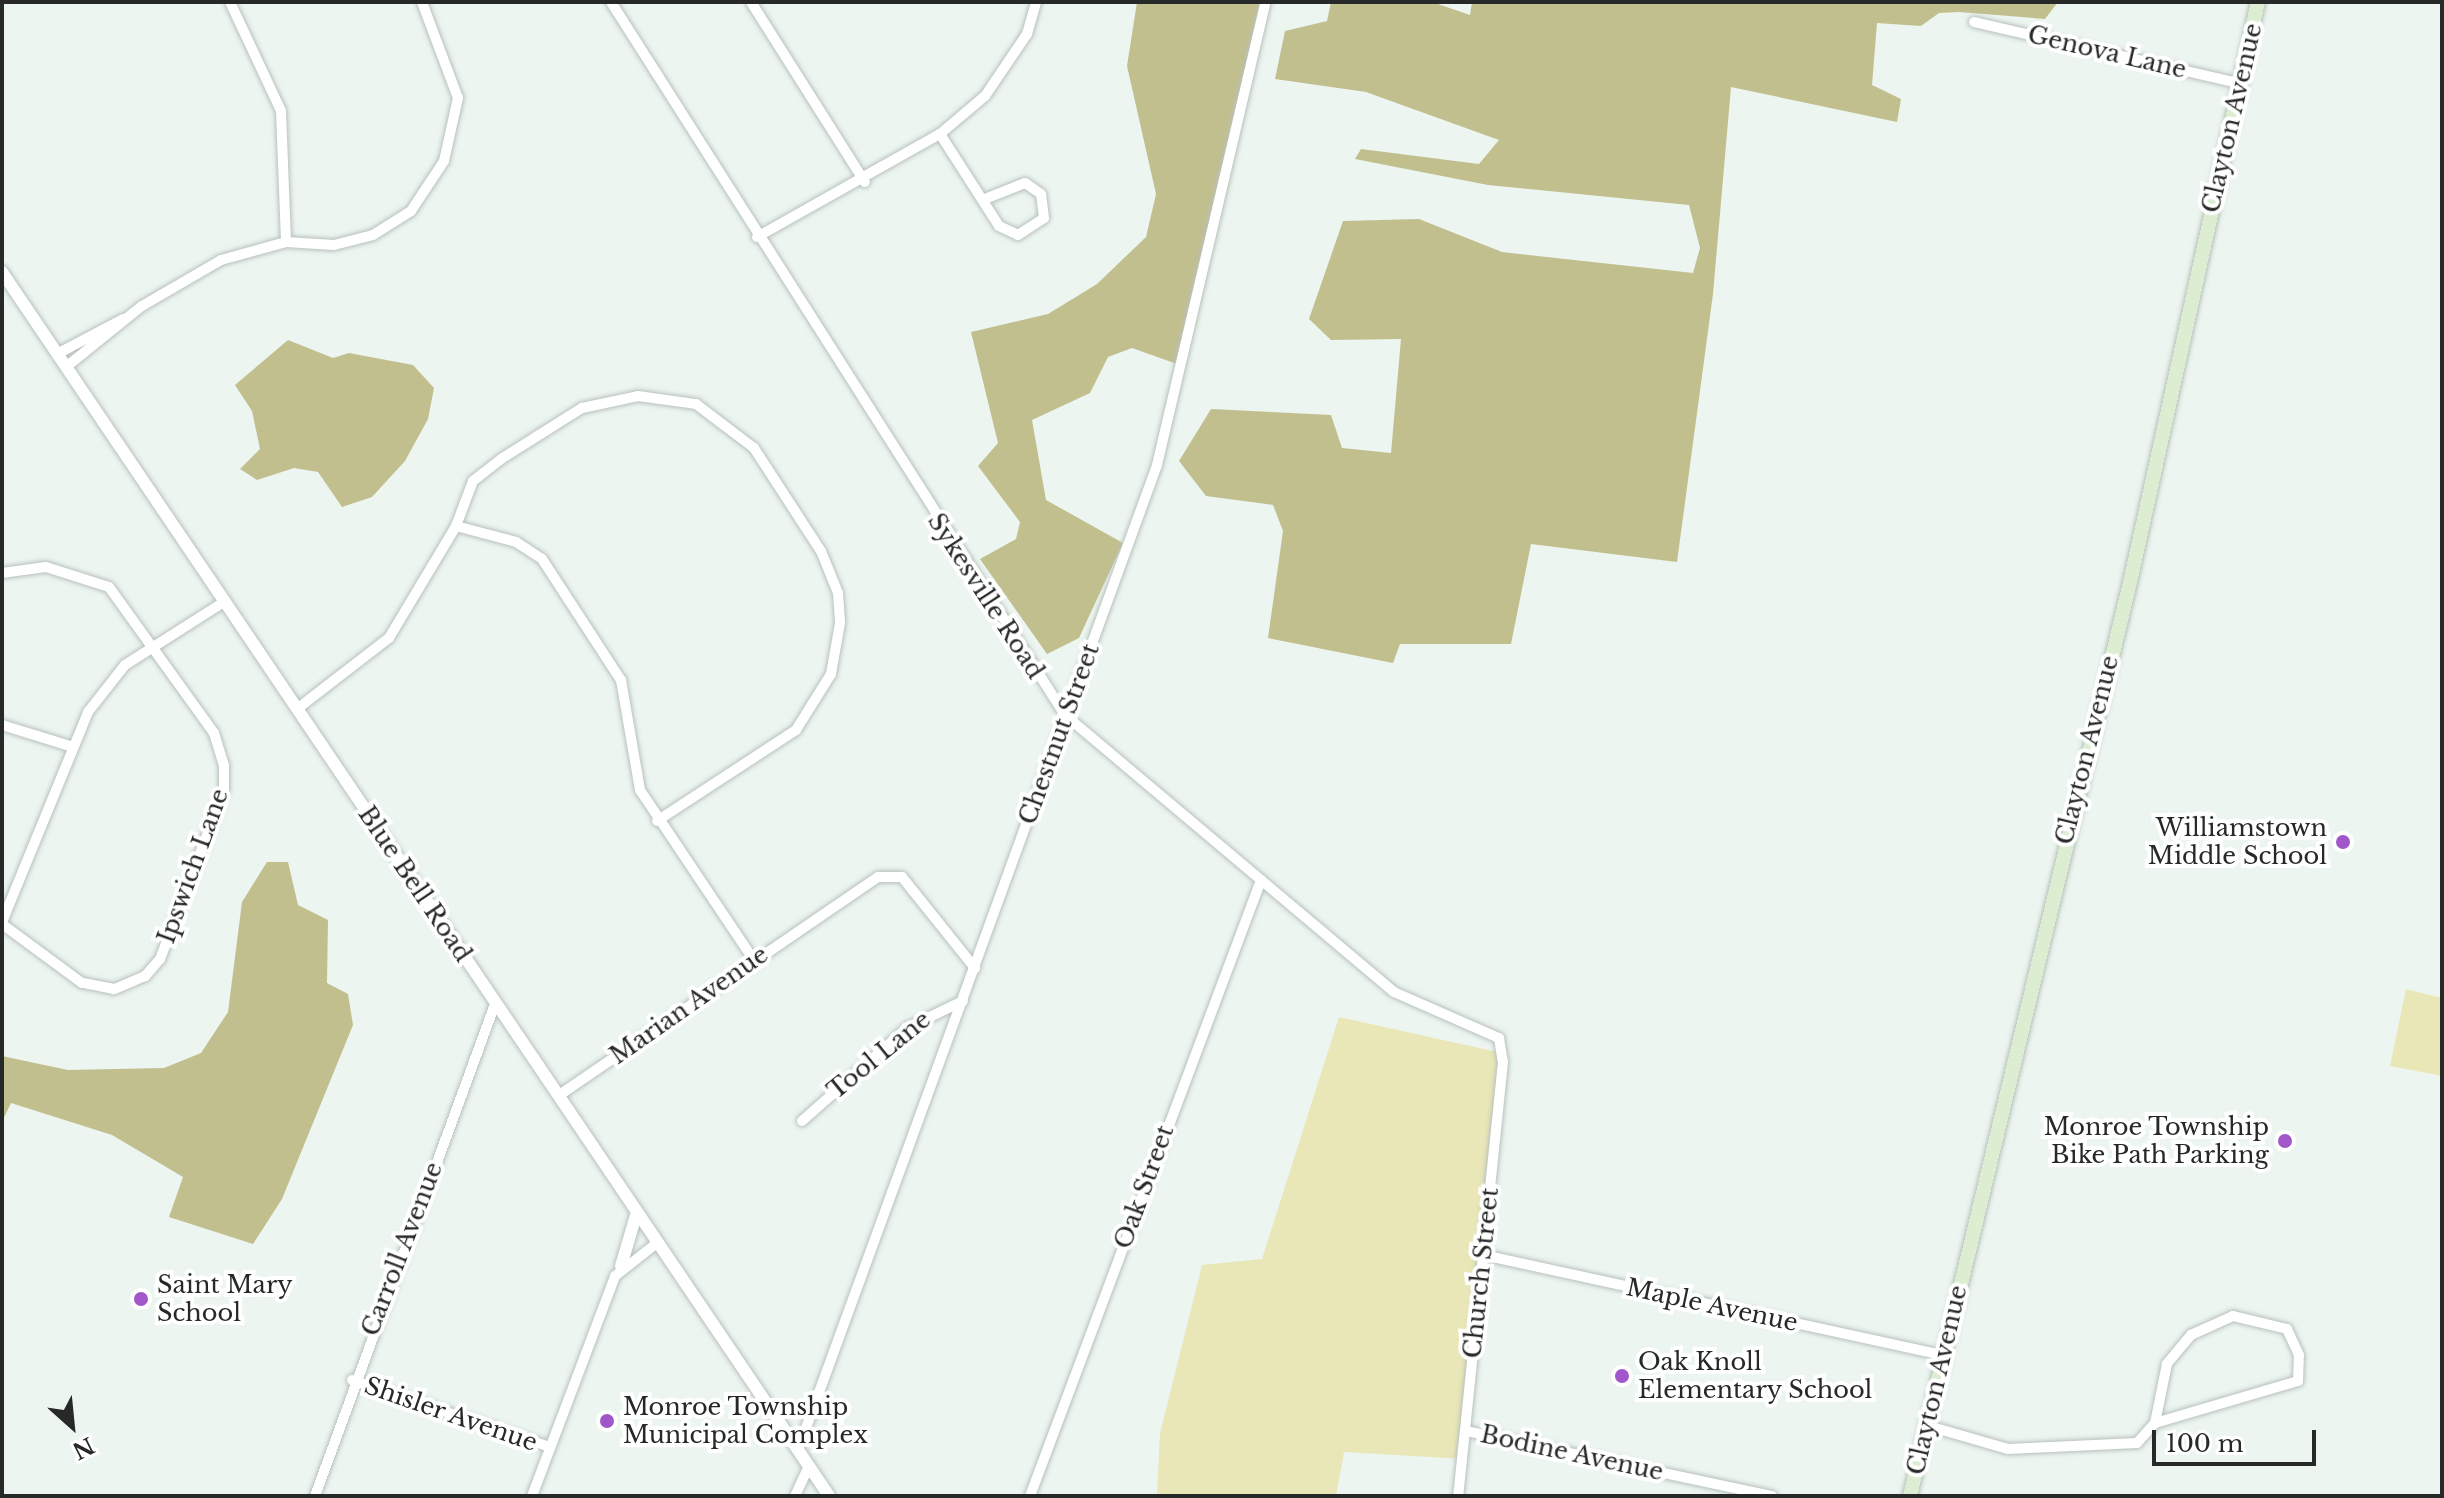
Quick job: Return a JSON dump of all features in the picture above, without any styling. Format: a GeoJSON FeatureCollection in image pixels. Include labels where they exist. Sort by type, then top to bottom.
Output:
{"type":"FeatureCollection","features":[{"type":"Feature","properties":{"kind":"main road","name":"Clayton Avenue"},"geometry":{"type":"LineString","coordinates":[[1910,1496],[1941,1355],[2131,578],[2258,2]]}},
{"type":"Feature","properties":{"kind":"street"},"geometry":{"type":"LineString","coordinates":[[230,2],[281,111],[286,242]]}},
{"type":"Feature","properties":{"kind":"street"},"geometry":{"type":"LineString","coordinates":[[57,354],[128,316],[201,269],[286,242],[334,245],[373,235],[432,185],[452,139],[458,98],[422,2]]}},
{"type":"Feature","properties":{"kind":"street","name":"Sykesville Road"},"geometry":{"type":"LineString","coordinates":[[611,2],[757,237],[1065,715],[1394,992],[1427,1012],[1488,1030],[1504,1051]]}},
{"type":"Feature","properties":{"kind":"street"},"geometry":{"type":"LineString","coordinates":[[751,2],[865,182]]}},
{"type":"Feature","properties":{"kind":"street"},"geometry":{"type":"LineString","coordinates":[[757,237],[865,182],[940,134],[985,96],[1027,34],[1036,2]]}},
{"type":"Feature","properties":{"kind":"street","name":"Chestnut Street"},"geometry":{"type":"LineString","coordinates":[[798,1450],[1157,465],[1266,2]]}},
{"type":"Feature","properties":{"kind":"street","name":"Genova Lane"},"geometry":{"type":"LineString","coordinates":[[1974,22],[2239,83]]}},
{"type":"Feature","properties":{"kind":"street"},"geometry":{"type":"LineString","coordinates":[[940,134],[985,199],[999,226],[1018,235],[1044,218],[1041,194],[1025,183],[985,199]]}},
{"type":"Feature","properties":{"kind":"street","name":"Blue Bell Road"},"geometry":{"type":"LineString","coordinates":[[2,272],[829,1496]]}},
{"type":"Feature","properties":{"kind":"street"},"geometry":{"type":"LineString","coordinates":[[66,367],[128,316]]}},
{"type":"Feature","properties":{"kind":"street"},"geometry":{"type":"LineString","coordinates":[[297,709],[389,638],[456,526],[473,481],[582,408],[638,396],[696,404],[754,448],[821,551],[838,593],[831,674],[796,730],[657,821]]}},
{"type":"Feature","properties":{"kind":"street"},"geometry":{"type":"LineString","coordinates":[[456,526],[516,542],[542,559],[581,615],[621,680],[640,790],[657,821],[753,959]]}},
{"type":"Feature","properties":{"kind":"street","name":"Ipswich Lane"},"geometry":{"type":"LineString","coordinates":[[2,573],[46,567],[109,587],[155,646],[214,733],[224,765],[224,790],[160,959],[145,976],[114,989],[82,983],[2,923]]}},
{"type":"Feature","properties":{"kind":"street"},"geometry":{"type":"LineString","coordinates":[[2,923],[88,712],[125,665],[224,602]]}},
{"type":"Feature","properties":{"kind":"street"},"geometry":{"type":"LineString","coordinates":[[2,725],[73,747]]}},
{"type":"Feature","properties":{"kind":"street","name":"Marian Avenue"},"geometry":{"type":"LineString","coordinates":[[558,1096],[820,914],[891,873],[912,887],[975,968]]}},
{"type":"Feature","properties":{"kind":"street","name":"Oak Street"},"geometry":{"type":"LineString","coordinates":[[1030,1496],[1261,880]]}},
{"type":"Feature","properties":{"kind":"street","name":"Tool Lane"},"geometry":{"type":"LineString","coordinates":[[802,1121],[907,1028],[963,1001]]}},
{"type":"Feature","properties":{"kind":"street","name":"Carroll Avenue"},"geometry":{"type":"LineString","coordinates":[[315,1496],[352,1380],[495,1004]]}},
{"type":"Feature","properties":{"kind":"street","name":"Church Street"},"geometry":{"type":"LineString","coordinates":[[1458,1496],[1504,1051]]}},
{"type":"Feature","properties":{"kind":"street"},"geometry":{"type":"LineString","coordinates":[[532,1496],[621,1266],[637,1212]]}},
{"type":"Feature","properties":{"kind":"street"},"geometry":{"type":"LineString","coordinates":[[621,1266],[657,1243]]}},
{"type":"Feature","properties":{"kind":"street","name":"Maple Avenue"},"geometry":{"type":"LineString","coordinates":[[1483,1255],[1941,1355]]}},
{"type":"Feature","properties":{"kind":"street"},"geometry":{"type":"LineString","coordinates":[[1925,1425],[2008,1449],[2112,1448],[2137,1443],[2155,1423],[2167,1364],[2191,1335],[2233,1316],[2287,1329],[2299,1355],[2298,1381],[2155,1423]]}},
{"type":"Feature","properties":{"kind":"street","name":"Shisler Avenue"},"geometry":{"type":"LineString","coordinates":[[352,1380],[550,1447]]}},
{"type":"Feature","properties":{"kind":"street","name":"Bodine Avenue"},"geometry":{"type":"LineString","coordinates":[[1466,1431],[1772,1496]]}},
{"type":"Feature","properties":{"kind":"street"},"geometry":{"type":"LineString","coordinates":[[795,1496],[809,1466]]}},
{"type":"Feature","properties":{"kind":"shaded area"},"geometry":{"type":"Polygon","coordinates":[[[1137,2],[1260,2],[1177,364],[1132,348],[1108,357],[1090,393],[1032,420],[1046,500],[1123,543],[1079,638],[1047,654],[980,559],[1016,539],[1020,522],[978,466],[998,443],[971,332],[1048,314],[1097,284],[1146,237],[1156,194],[1127,66],[1137,2]]]}},
{"type":"Feature","properties":{"kind":"shaded area"},"geometry":{"type":"Polygon","coordinates":[[[1331,2],[1432,2],[1470,15],[1472,2],[2058,2],[2045,19],[1959,12],[1939,13],[1921,26],[1877,23],[1872,85],[1901,99],[1897,122],[1731,87],[1713,294],[1677,562],[1531,544],[1511,644],[1400,644],[1393,663],[1268,638],[1283,531],[1273,505],[1206,496],[1179,461],[1211,409],[1331,415],[1342,448],[1391,453],[1401,339],[1331,340],[1309,319],[1343,221],[1419,219],[1502,252],[1693,273],[1700,248],[1689,205],[1488,185],[1355,159],[1361,149],[1479,164],[1499,140],[1366,92],[1275,79],[1285,31],[1327,21],[1331,2]]]}},
{"type":"Feature","properties":{"kind":"shaded area"},"geometry":{"type":"Polygon","coordinates":[[[288,340],[333,358],[349,353],[413,365],[434,388],[428,419],[405,461],[372,497],[342,507],[318,472],[294,468],[257,480],[240,469],[260,449],[252,411],[235,385],[288,340]]]}},
{"type":"Feature","properties":{"kind":"shaded area"},"geometry":{"type":"Polygon","coordinates":[[[267,862],[288,862],[298,905],[328,920],[327,983],[348,994],[353,1025],[282,1199],[253,1244],[169,1217],[183,1177],[112,1135],[11,1103],[2,1122],[2,1056],[68,1070],[164,1068],[201,1053],[228,1012],[242,902],[267,862]]]}},
{"type":"Feature","properties":{"kind":"shaded area"},"geometry":{"type":"Polygon","coordinates":[[[2406,989],[2442,998],[2442,1076],[2390,1066],[2406,989]]]}},
{"type":"Feature","properties":{"kind":"shaded area"},"geometry":{"type":"Polygon","coordinates":[[[1339,1017],[1502,1053],[1465,1459],[1344,1452],[1336,1496],[1157,1496],[1160,1433],[1202,1265],[1262,1259],[1339,1017]]]}},
{"type":"Feature","properties":{"kind":"place","name":"Williamstown Middle School"},"geometry":{"type":"Point","coordinates":[2343,842]}},
{"type":"Feature","properties":{"kind":"place","name":"Monroe Township Bike Path Parking"},"geometry":{"type":"Point","coordinates":[2285,1141]}},
{"type":"Feature","properties":{"kind":"place","name":"Saint Mary School"},"geometry":{"type":"Point","coordinates":[141,1299]}},
{"type":"Feature","properties":{"kind":"place","name":"Oak Knoll Elementary School"},"geometry":{"type":"Point","coordinates":[1622,1376]}},
{"type":"Feature","properties":{"kind":"place","name":"Monroe Township Municipal Complex"},"geometry":{"type":"Point","coordinates":[607,1421]}}]}
